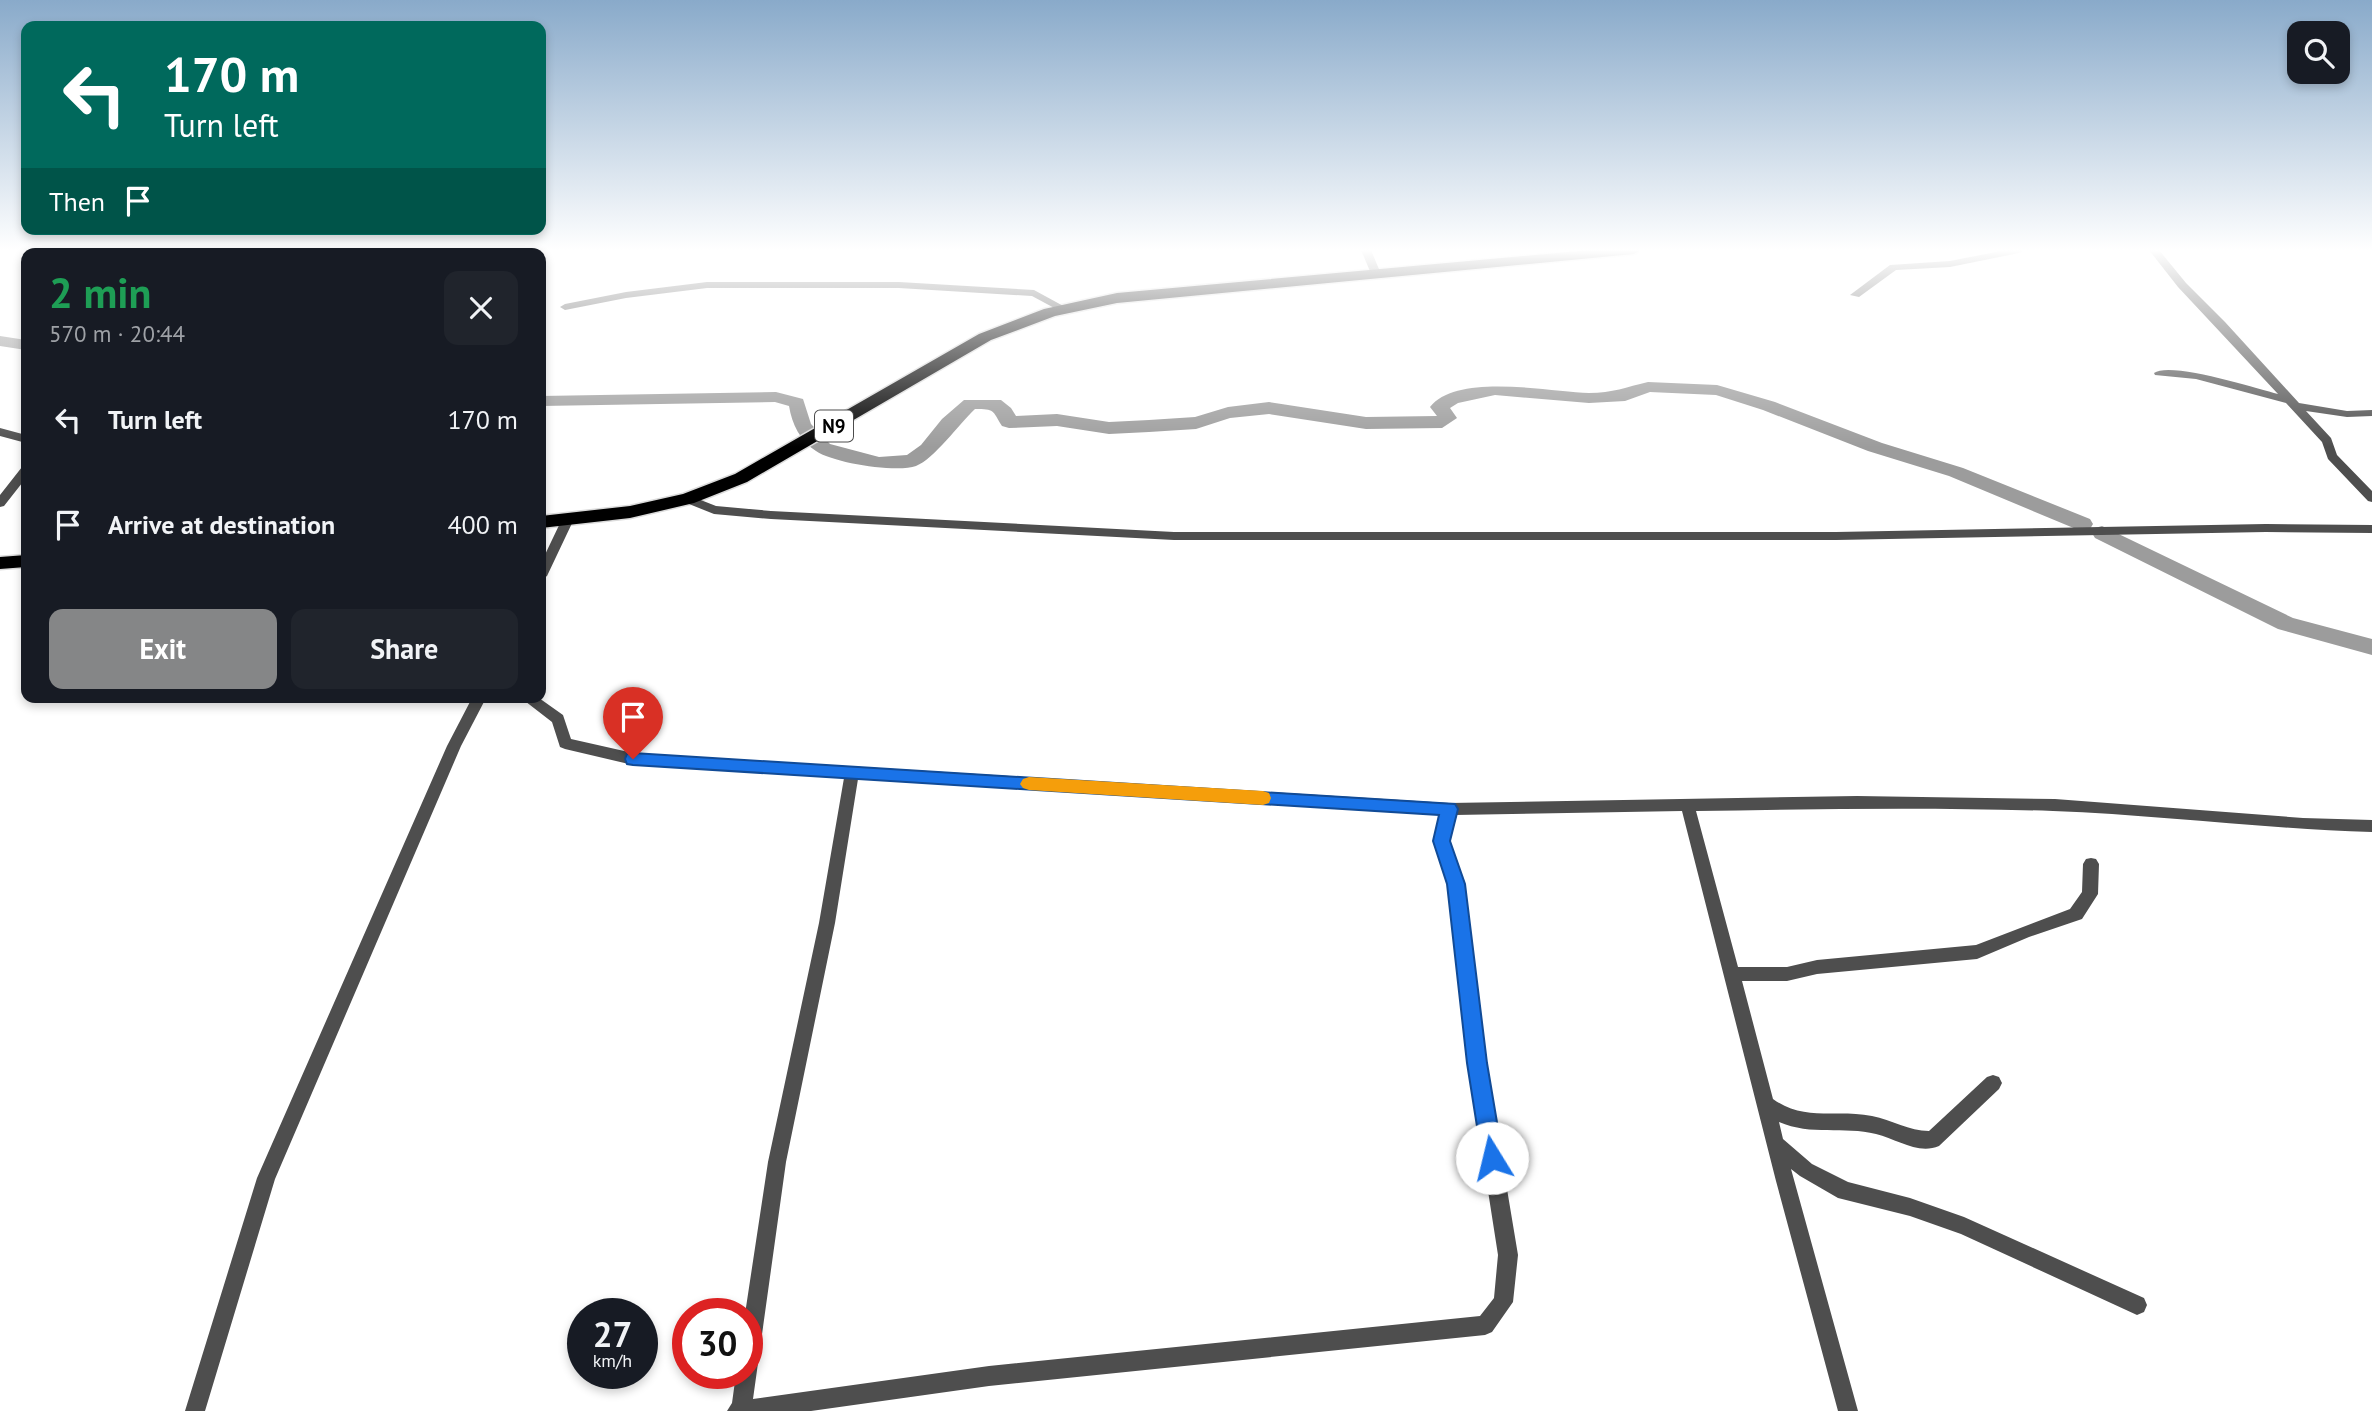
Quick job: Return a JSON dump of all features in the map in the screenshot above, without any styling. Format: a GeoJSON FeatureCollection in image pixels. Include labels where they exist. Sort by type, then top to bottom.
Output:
{"type":"FeatureCollection","features":[{"type":"Feature","properties":{"kind":"highway","name":"N9"},"geometry":{"type":"LineString","coordinates":[[546,521],[630,512],[688,499],[741,478],[985,337],[1037,316]]}},
{"type":"Feature","properties":{"kind":"highway"},"geometry":{"type":"LineString","coordinates":[[0,563],[21,561]]}},
{"type":"Feature","properties":{"kind":"street"},"geometry":{"type":"LineString","coordinates":[[2211,316],[2327,441],[2332,456],[2372,498]]}},
{"type":"Feature","properties":{"kind":"street"},"geometry":{"type":"LineString","coordinates":[[2159,373],[2196,376],[2293,403],[2347,414],[2372,413]]}},
{"type":"Feature","properties":{"kind":"street"},"geometry":{"type":"LineString","coordinates":[[0,432],[21,438]]}},
{"type":"Feature","properties":{"kind":"street"},"geometry":{"type":"LineString","coordinates":[[0,503],[21,476]]}},
{"type":"Feature","properties":{"kind":"street"},"geometry":{"type":"LineString","coordinates":[[688,499],[714,510],[771,515],[1174,536],[1836,536],[2266,528],[2372,529]]}},
{"type":"Feature","properties":{"kind":"street"},"geometry":{"type":"LineString","coordinates":[[546,565],[568,519]]}},
{"type":"Feature","properties":{"kind":"street"},"geometry":{"type":"LineString","coordinates":[[195,1411],[266,1178],[449,759],[477,703]]}},
{"type":"Feature","properties":{"kind":"street"},"geometry":{"type":"LineString","coordinates":[[535,703],[558,719],[565,743],[633,759],[1449,809],[1688,807],[1857,802],[2054,805],[2303,824],[2372,825]]}},
{"type":"Feature","properties":{"kind":"street"},"geometry":{"type":"LineString","coordinates":[[757,1298],[776,1162],[827,923],[852,773]]}},
{"type":"Feature","properties":{"kind":"street"},"geometry":{"type":"LineString","coordinates":[[1688,807],[1848,1411]]}},
{"type":"Feature","properties":{"kind":"street"},"geometry":{"type":"LineString","coordinates":[[743,1389],[739,1411],[989,1376],[1485,1325],[1503,1302],[1508,1255],[1477,1063],[1456,884],[1442,841],[1449,809]]}},
{"type":"Feature","properties":{"kind":"street"},"geometry":{"type":"LineString","coordinates":[[1731,974],[1787,974],[1817,967],[1977,952],[2076,914],[2090,894],[2091,864]]}},
{"type":"Feature","properties":{"kind":"street"},"geometry":{"type":"LineString","coordinates":[[1765,1104],[1775,1113],[1804,1124],[1852,1122],[1877,1126],[1913,1141],[1933,1140],[1993,1083]]}},
{"type":"Feature","properties":{"kind":"street"},"geometry":{"type":"LineString","coordinates":[[1776,1145],[1806,1170],[1844,1191],[1910,1207],[1964,1226],[2137,1305]]}},
{"type":"Feature","properties":{"kind":"waterway"},"geometry":{"type":"LineString","coordinates":[[0,341],[21,344]]}},
{"type":"Feature","properties":{"kind":"waterway"},"geometry":{"type":"LineString","coordinates":[[546,401],[776,397],[797,403],[802,426],[823,448],[879,463],[912,461],[928,449],[949,423],[970,404],[995,404],[1005,412],[1009,422],[1057,420],[1109,428],[1196,423],[1228,413],[1269,408],[1366,423],[1442,422],[1448,418],[1439,407],[1452,399],[1495,390],[1589,398],[1625,396],[1648,387],[1717,390],[1769,406],[1875,447],[1956,472],[2083,524]]}},
{"type":"Feature","properties":{"kind":"waterway"},"geometry":{"type":"LineString","coordinates":[[2102,533],[2286,624],[2372,647]]}},
{"type":"Feature","properties":{"kind":"slow traffic"},"geometry":{"type":"LineString","coordinates":[[1029,784],[1263,798]]}},
{"type":"Feature","properties":{"kind":"route"},"geometry":{"type":"LineString","coordinates":[[633,759],[1449,809],[1442,841],[1456,884],[1477,1063],[1492,1158]]}}]}
